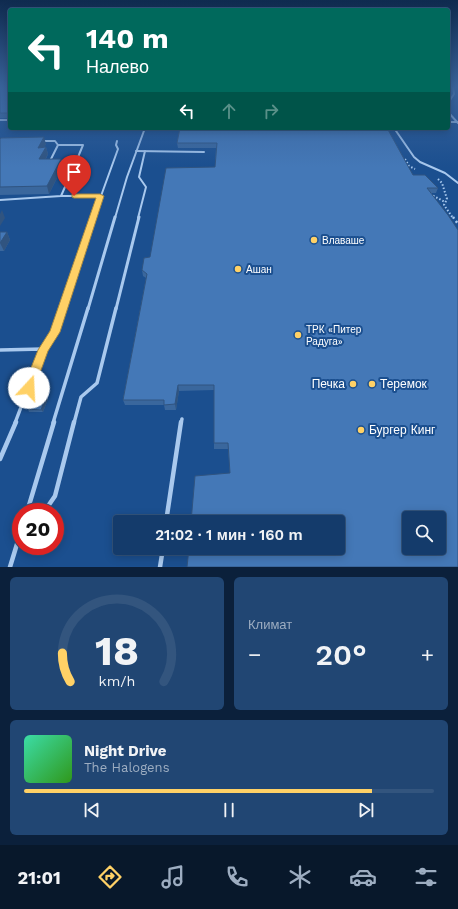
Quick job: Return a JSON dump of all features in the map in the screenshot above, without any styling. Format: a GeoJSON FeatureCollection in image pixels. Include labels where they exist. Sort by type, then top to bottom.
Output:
{"type":"FeatureCollection","features":[{"type":"Feature","properties":{"kind":"lane"},"geometry":{"type":"LineString","coordinates":[[450,114],[458,122]]}},
{"type":"Feature","properties":{"kind":"lane"},"geometry":{"type":"LineString","coordinates":[[30,503],[136,151],[144,130]]}},
{"type":"Feature","properties":{"kind":"lane"},"geometry":{"type":"LineString","coordinates":[[395,130],[414,157],[420,162],[445,173],[458,183]]}},
{"type":"Feature","properties":{"kind":"lane"},"geometry":{"type":"LineString","coordinates":[[39,141],[55,141],[58,145],[83,145],[61,196]]}},
{"type":"Feature","properties":{"kind":"lane"},"geometry":{"type":"LineString","coordinates":[[0,460],[20,414],[43,350],[55,332],[100,196],[118,149],[116,145],[117,141]]}},
{"type":"Feature","properties":{"kind":"lane"},"geometry":{"type":"LineString","coordinates":[[58,145],[49,162],[76,162]]}},
{"type":"Feature","properties":{"kind":"lane"},"geometry":{"type":"LineString","coordinates":[[136,151],[204,152]]}},
{"type":"Feature","properties":{"kind":"lane"},"geometry":{"type":"LineString","coordinates":[[50,503],[54,496],[81,397],[97,383],[146,187],[139,177],[145,152]]}},
{"type":"Feature","properties":{"kind":"lane"},"geometry":{"type":"LineString","coordinates":[[0,200],[61,196],[100,196]]}},
{"type":"Feature","properties":{"kind":"lane"},"geometry":{"type":"LineString","coordinates":[[0,350],[43,350]]}},
{"type":"Feature","properties":{"kind":"lane"},"geometry":{"type":"LineString","coordinates":[[167,515],[182,419]]}},
{"type":"Feature","properties":{"kind":"lane"},"geometry":{"type":"LineString","coordinates":[[10,567],[14,555]]}},
{"type":"Feature","properties":{"kind":"lane"},"geometry":{"type":"LineString","coordinates":[[160,567],[162,555]]}},
{"type":"Feature","properties":{"kind":"path"},"geometry":{"type":"LineString","coordinates":[[401,154],[409,166],[417,169],[416,175]]}},
{"type":"Feature","properties":{"kind":"path"},"geometry":{"type":"LineString","coordinates":[[437,179],[442,183],[447,199],[444,205],[458,224]]}},
{"type":"Feature","properties":{"kind":"path"},"geometry":{"type":"LineString","coordinates":[[428,193],[446,202]]}},
{"type":"Feature","properties":{"kind":"building","name":"ТРК «Питер Радуга»"},"geometry":{"type":"Polygon","coordinates":[[[180,130],[388,130],[413,175],[425,175],[438,188],[427,188],[458,230],[458,567],[187,567],[188,555],[345,555],[345,515],[192,515],[195,476],[230,473],[228,443],[214,443],[214,385],[178,385],[175,404],[164,405],[164,400],[123,400],[147,274],[142,270],[144,258],[150,257],[166,168],[215,167],[217,143],[177,143],[180,130]]]}},
{"type":"Feature","properties":{"kind":"building"},"geometry":{"type":"Polygon","coordinates":[[[44,137],[38,148],[46,147],[39,159],[61,159],[47,186],[0,187],[0,139],[44,137]]]}},
{"type":"Feature","properties":{"kind":"building"},"geometry":{"type":"Polygon","coordinates":[[[0,232],[7,232],[0,243],[0,232]]]}},
{"type":"Feature","properties":{"kind":"building"},"geometry":{"type":"Polygon","coordinates":[[[33,396],[46,396],[41,410],[28,409],[33,396]]]}},
{"type":"Feature","properties":{"kind":"place","name":"Влаваше"},"geometry":{"type":"Point","coordinates":[314,240]}},
{"type":"Feature","properties":{"kind":"place","name":"Ашан"},"geometry":{"type":"Point","coordinates":[238,269]}},
{"type":"Feature","properties":{"kind":"place","name":"ТРК «Питер Радуга»"},"geometry":{"type":"Point","coordinates":[298,335]}},
{"type":"Feature","properties":{"kind":"place","name":"Печка"},"geometry":{"type":"Point","coordinates":[353,384]}},
{"type":"Feature","properties":{"kind":"place","name":"Теремок"},"geometry":{"type":"Point","coordinates":[372,384]}},
{"type":"Feature","properties":{"kind":"place","name":"Бургер Кинг"},"geometry":{"type":"Point","coordinates":[361,430]}},
{"type":"Feature","properties":{"kind":"route"},"geometry":{"type":"LineString","coordinates":[[29,388],[43,350],[55,332],[100,196],[74,196]]}}]}
